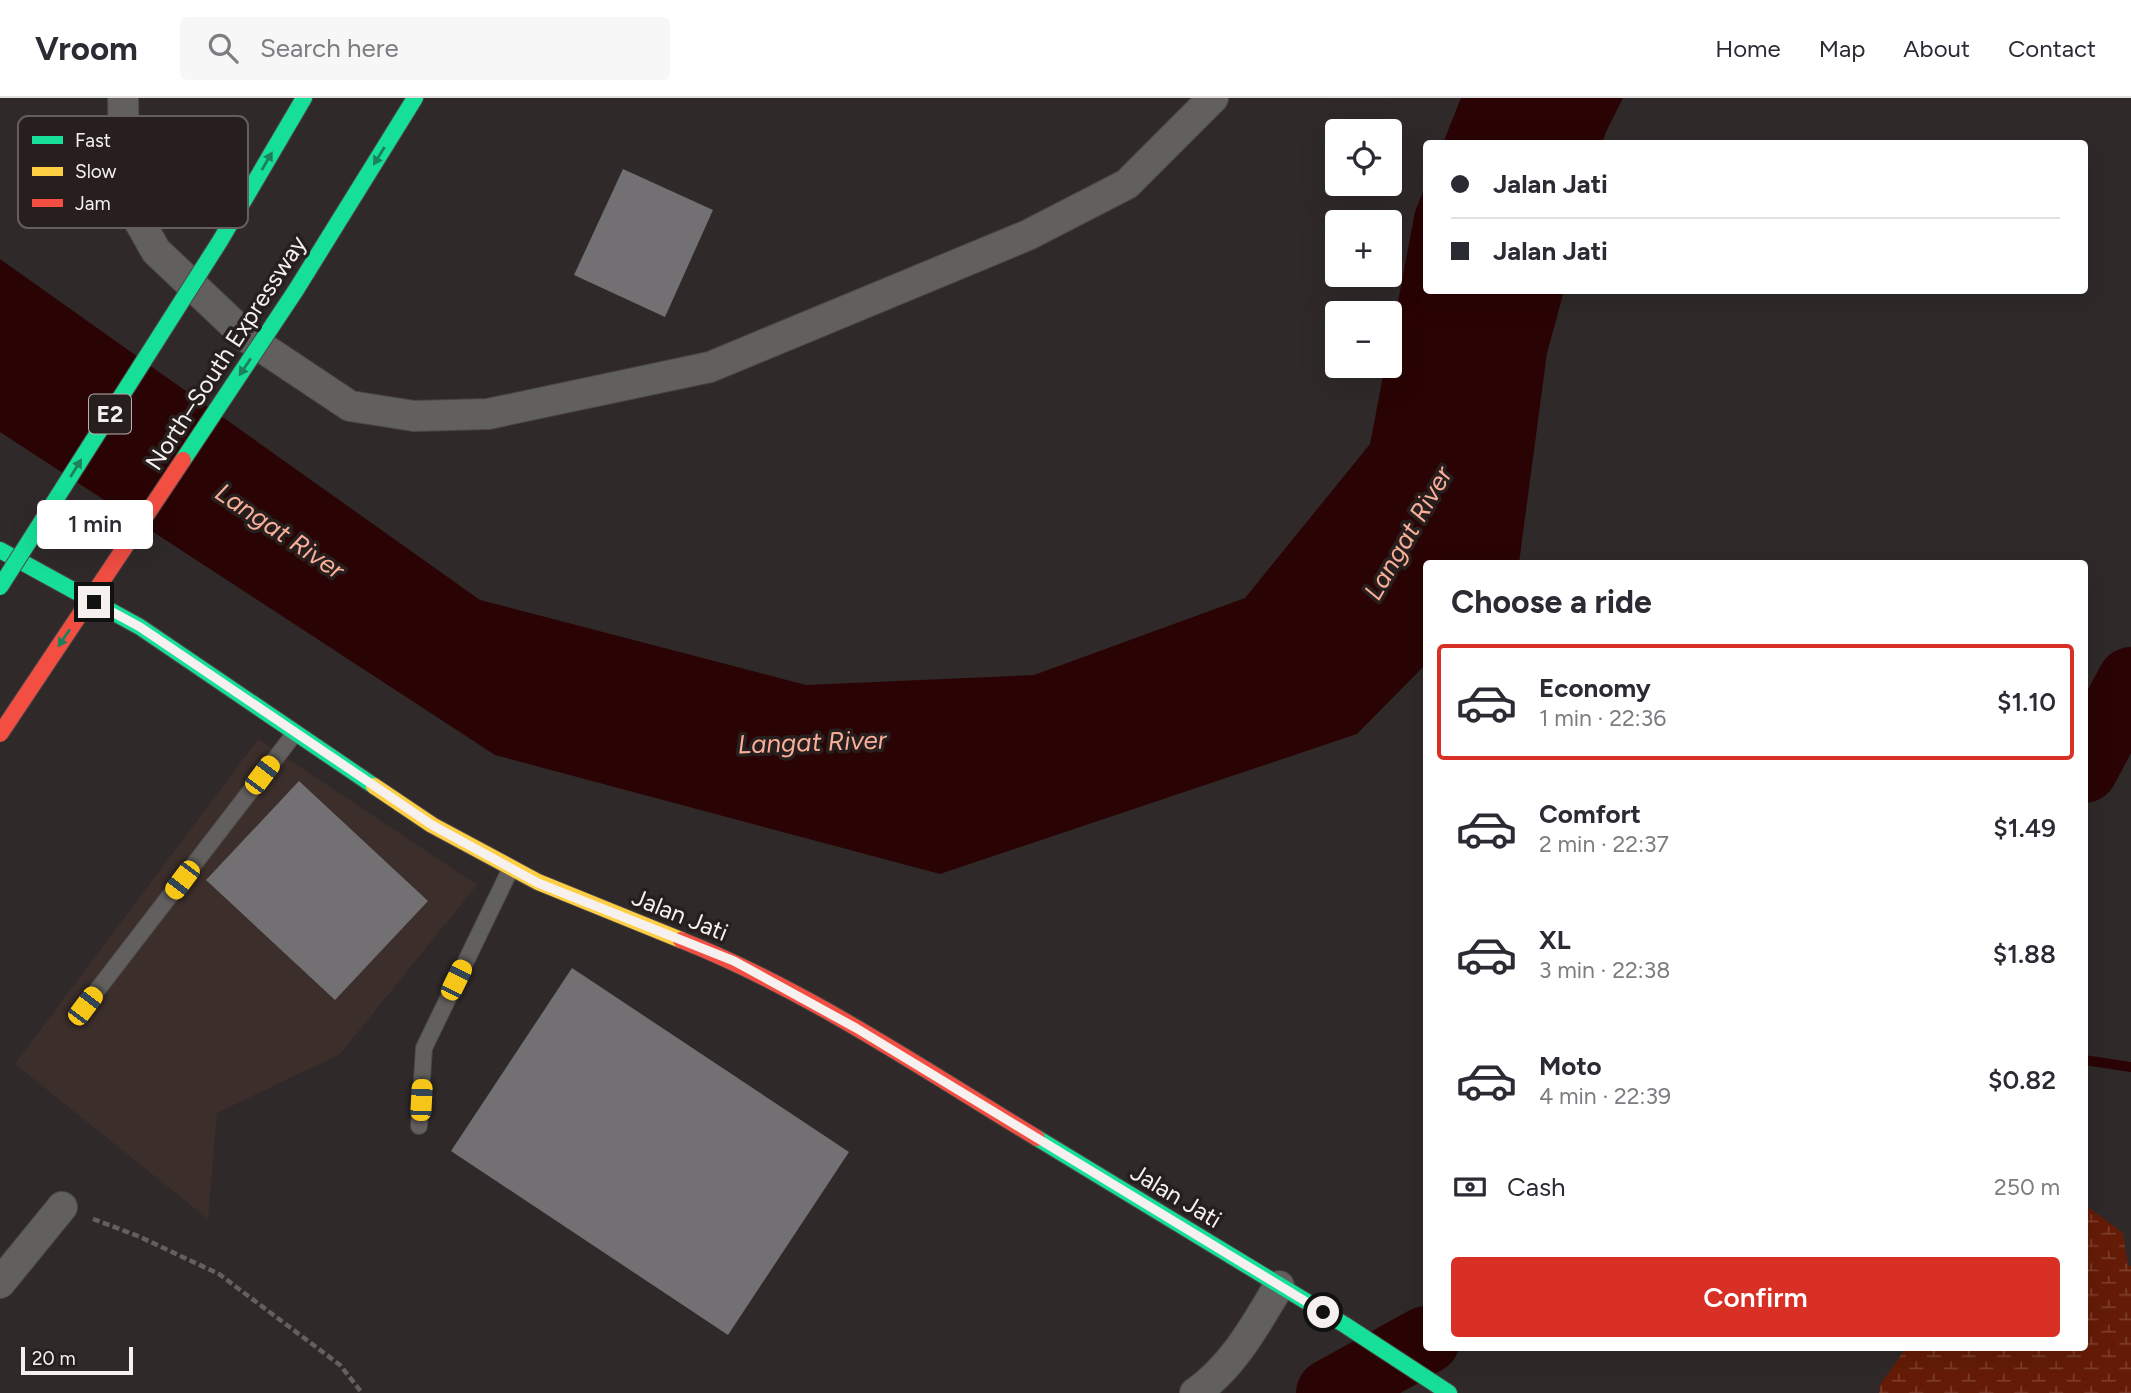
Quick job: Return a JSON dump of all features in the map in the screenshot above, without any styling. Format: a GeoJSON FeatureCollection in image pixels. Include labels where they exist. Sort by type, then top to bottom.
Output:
{"type":"FeatureCollection","features":[{"type":"Feature","properties":{"kind":"main road","name":"E2"},"geometry":{"type":"LineString","coordinates":[[248,193],[304,98]]}},
{"type":"Feature","properties":{"kind":"main road","name":"North–South Expressway"},"geometry":{"type":"LineString","coordinates":[[0,734],[296,290],[415,98]]}},
{"type":"Feature","properties":{"kind":"main road","name":"E2"},"geometry":{"type":"LineString","coordinates":[[0,587],[228,228]]}},
{"type":"Feature","properties":{"kind":"main road","name":"Jalan Jati"},"geometry":{"type":"LineString","coordinates":[[0,550],[140,627],[432,825],[538,883],[734,961],[856,1028],[1345,1325],[1449,1393]]}},
{"type":"Feature","properties":{"kind":"street"},"geometry":{"type":"LineString","coordinates":[[123,98],[123,116]]}},
{"type":"Feature","properties":{"kind":"street"},"geometry":{"type":"LineString","coordinates":[[143,228],[156,251],[248,338],[350,406],[414,416],[488,414],[710,367],[1028,235],[1127,184],[1213,98]]}},
{"type":"Feature","properties":{"kind":"street"},"geometry":{"type":"LineString","coordinates":[[0,1283],[62,1207]]}},
{"type":"Feature","properties":{"kind":"street"},"geometry":{"type":"LineString","coordinates":[[1195,1393],[1218,1376],[1234,1358],[1279,1286]]}},
{"type":"Feature","properties":{"kind":"lane"},"geometry":{"type":"LineString","coordinates":[[85,1006],[295,733]]}},
{"type":"Feature","properties":{"kind":"lane"},"geometry":{"type":"LineString","coordinates":[[419,1126],[424,1048],[511,867]]}},
{"type":"Feature","properties":{"kind":"path"},"geometry":{"type":"LineString","coordinates":[[62,1207],[138,1236],[219,1274],[340,1365],[362,1393]]}},
{"type":"Feature","properties":{"kind":"shaded area"},"geometry":{"type":"Polygon","coordinates":[[[258,739],[477,885],[340,1054],[217,1113],[208,1219],[15,1064],[258,739]]]}},
{"type":"Feature","properties":{"kind":"green space"},"geometry":{"type":"Polygon","coordinates":[[[2088,1207],[2123,1233],[2128,1265],[2131,1266],[2131,1393],[1879,1393],[1880,1385],[1904,1351],[2088,1351],[2088,1207]]]}},
{"type":"Feature","properties":{"kind":"water"},"geometry":{"type":"Polygon","coordinates":[[[1461,98],[1623,98],[1603,140],[1444,140],[1461,98]]]}},
{"type":"Feature","properties":{"kind":"water","name":"Langat River"},"geometry":{"type":"Polygon","coordinates":[[[1423,192],[1423,294],[1563,294],[1547,353],[1519,560],[1423,560],[1423,667],[1357,734],[940,874],[495,755],[0,432],[0,259],[480,600],[806,685],[1034,675],[1245,598],[1370,444],[1383,378],[1402,378],[1402,301],[1398,301],[1415,212],[1423,192]]]}},
{"type":"Feature","properties":{"kind":"building"},"geometry":{"type":"Polygon","coordinates":[[[623,169],[713,210],[665,317],[574,275],[623,169]]]}},
{"type":"Feature","properties":{"kind":"building"},"geometry":{"type":"Polygon","coordinates":[[[299,781],[428,901],[335,1000],[206,880],[299,781]]]}},
{"type":"Feature","properties":{"kind":"building"},"geometry":{"type":"Polygon","coordinates":[[[572,968],[849,1152],[728,1335],[451,1151],[572,968]]]}},
{"type":"Feature","properties":{"kind":"waterway"},"geometry":{"type":"LineString","coordinates":[[2088,762],[2131,681]]}},
{"type":"Feature","properties":{"kind":"waterway"},"geometry":{"type":"LineString","coordinates":[[2088,1061],[2131,1067]]}},
{"type":"Feature","properties":{"kind":"waterway"},"geometry":{"type":"LineString","coordinates":[[1330,1393],[1423,1342]]}},
{"type":"Feature","properties":{"kind":"traffic: fast"},"geometry":{"type":"LineString","coordinates":[[248,193],[304,98]]}},
{"type":"Feature","properties":{"kind":"traffic: fast"},"geometry":{"type":"LineString","coordinates":[[296,290],[415,98]]}},
{"type":"Feature","properties":{"kind":"traffic: fast"},"geometry":{"type":"LineString","coordinates":[[220,241],[228,228]]}},
{"type":"Feature","properties":{"kind":"traffic: fast"},"geometry":{"type":"LineString","coordinates":[[0,587],[220,241]]}},
{"type":"Feature","properties":{"kind":"traffic: fast"},"geometry":{"type":"LineString","coordinates":[[183,460],[296,290]]}},
{"type":"Feature","properties":{"kind":"traffic: fast"},"geometry":{"type":"LineString","coordinates":[[0,550],[140,627],[374,786]]}},
{"type":"Feature","properties":{"kind":"traffic: fast"},"geometry":{"type":"LineString","coordinates":[[1037,1138],[1345,1325],[1449,1393]]}},
{"type":"Feature","properties":{"kind":"traffic: slow"},"geometry":{"type":"LineString","coordinates":[[374,786],[432,825],[538,882],[681,940]]}},
{"type":"Feature","properties":{"kind":"traffic: jam"},"geometry":{"type":"LineString","coordinates":[[0,734],[183,460]]}},
{"type":"Feature","properties":{"kind":"traffic: jam"},"geometry":{"type":"LineString","coordinates":[[681,940],[728,960],[818,1006],[1037,1138]]}},
{"type":"Feature","properties":{"kind":"route"},"geometry":{"type":"LineString","coordinates":[[94,602],[140,627],[432,825],[538,883],[734,961],[856,1028],[1323,1312]]}}]}
